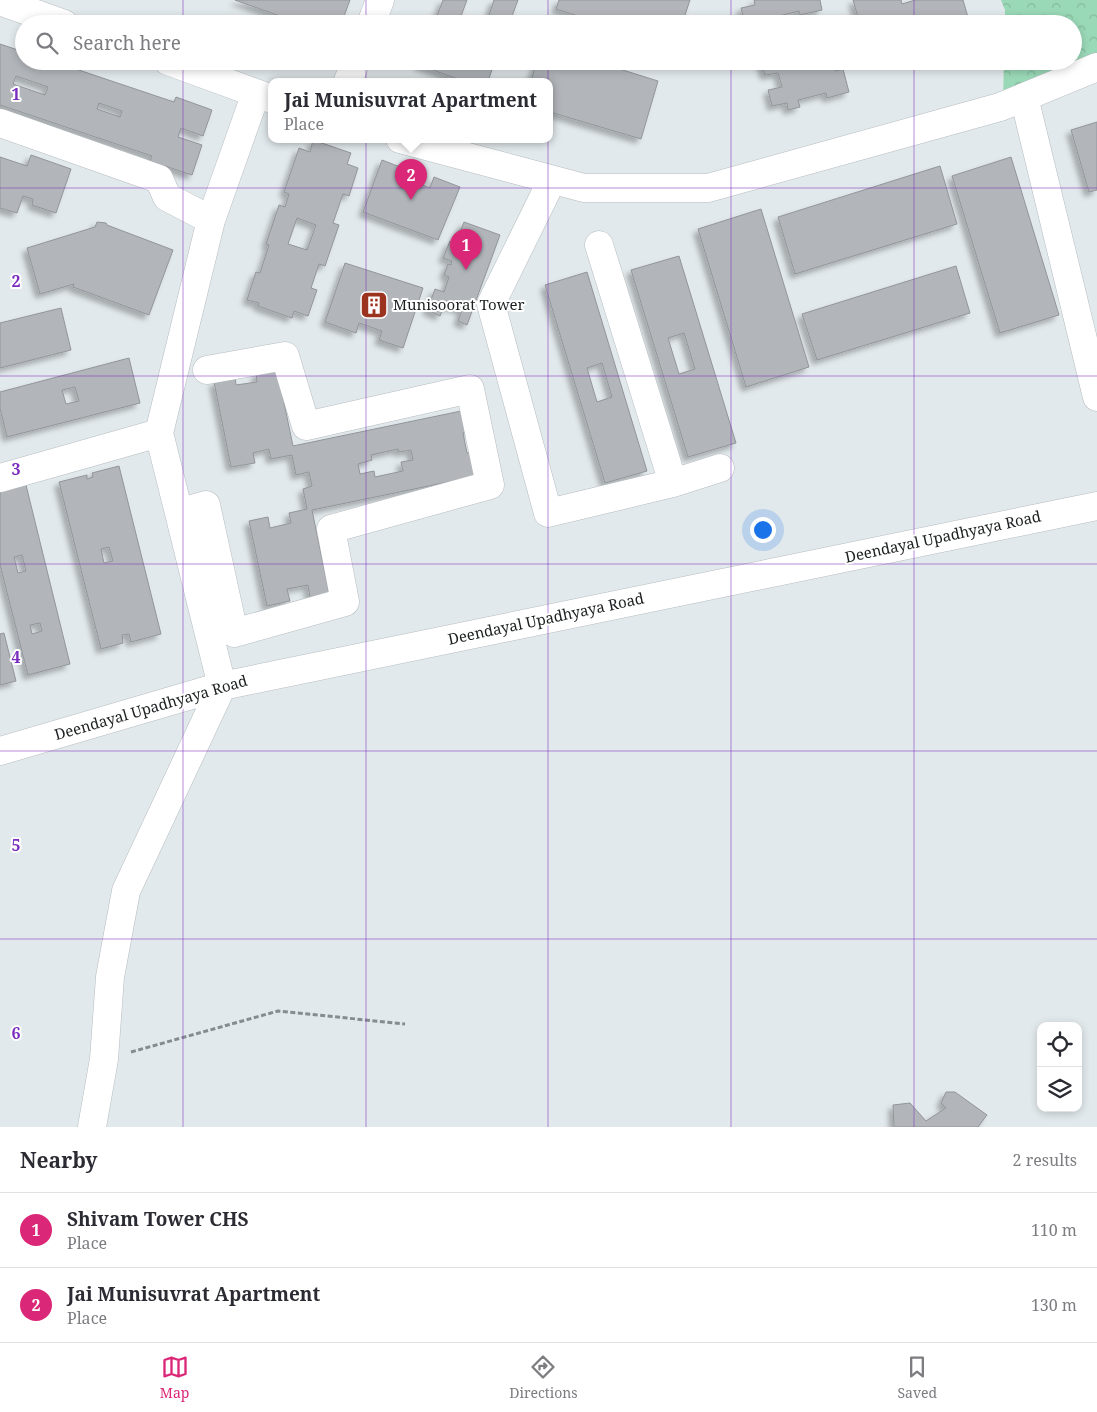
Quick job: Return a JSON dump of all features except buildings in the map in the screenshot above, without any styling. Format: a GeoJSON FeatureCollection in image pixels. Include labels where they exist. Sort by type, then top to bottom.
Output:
{"type":"FeatureCollection","features":[{"type":"Feature","properties":{"kind":"street"},"geometry":{"type":"LineString","coordinates":[[374,15],[380,0]]}},
{"type":"Feature","properties":{"kind":"street"},"geometry":{"type":"LineString","coordinates":[[0,1],[39,15]]}},
{"type":"Feature","properties":{"kind":"street"},"geometry":{"type":"LineString","coordinates":[[415,143],[584,188],[708,188],[991,109],[1097,67]]}},
{"type":"Feature","properties":{"kind":"street"},"geometry":{"type":"LineString","coordinates":[[92,1127],[104,1060],[110,977],[126,891],[222,686],[159,433],[211,220],[264,96],[193,70]]}},
{"type":"Feature","properties":{"kind":"street"},"geometry":{"type":"LineString","coordinates":[[1024,97],[1097,397]]}},
{"type":"Feature","properties":{"kind":"street"},"geometry":{"type":"LineString","coordinates":[[0,123],[160,179],[167,197],[211,220]]}},
{"type":"Feature","properties":{"kind":"street"},"geometry":{"type":"LineString","coordinates":[[552,180],[491,304],[548,513],[672,483],[720,468]]}},
{"type":"Feature","properties":{"kind":"street"},"geometry":{"type":"LineString","coordinates":[[599,245],[672,483]]}},
{"type":"Feature","properties":{"kind":"street"},"geometry":{"type":"LineString","coordinates":[[178,512],[206,505],[234,633],[345,602],[331,529],[490,485],[470,389],[306,426],[286,356],[207,370]]}},
{"type":"Feature","properties":{"kind":"street"},"geometry":{"type":"LineString","coordinates":[[0,478],[159,433]]}},
{"type":"Feature","properties":{"kind":"street","name":"Deendayal Upadhyaya Road"},"geometry":{"type":"LineString","coordinates":[[0,751],[222,686],[1097,506]]}},
{"type":"Feature","properties":{"kind":"path"},"geometry":{"type":"LineString","coordinates":[[104,1060],[278,1011],[405,1024]]}},
{"type":"Feature","properties":{"kind":"green space"},"geometry":{"type":"Polygon","coordinates":[[[1001,0],[1097,0],[1097,59],[1082,65],[1082,15],[1005,15],[1001,0]]]}},
{"type":"Feature","properties":{"kind":"green space"},"geometry":{"type":"Polygon","coordinates":[[[1004,70],[1071,70],[1003,99],[1004,70]]]}},
{"type":"Feature","properties":{"kind":"place","name":"Jai Munisuvrat Apartment"},"geometry":{"type":"Point","coordinates":[411,200]}},
{"type":"Feature","properties":{"kind":"place","name":"Shivam Tower CHS"},"geometry":{"type":"Point","coordinates":[466,270]}},
{"type":"Feature","properties":{"kind":"place","name":"Munisoorat Tower"},"geometry":{"type":"Point","coordinates":[374,305]}}]}
